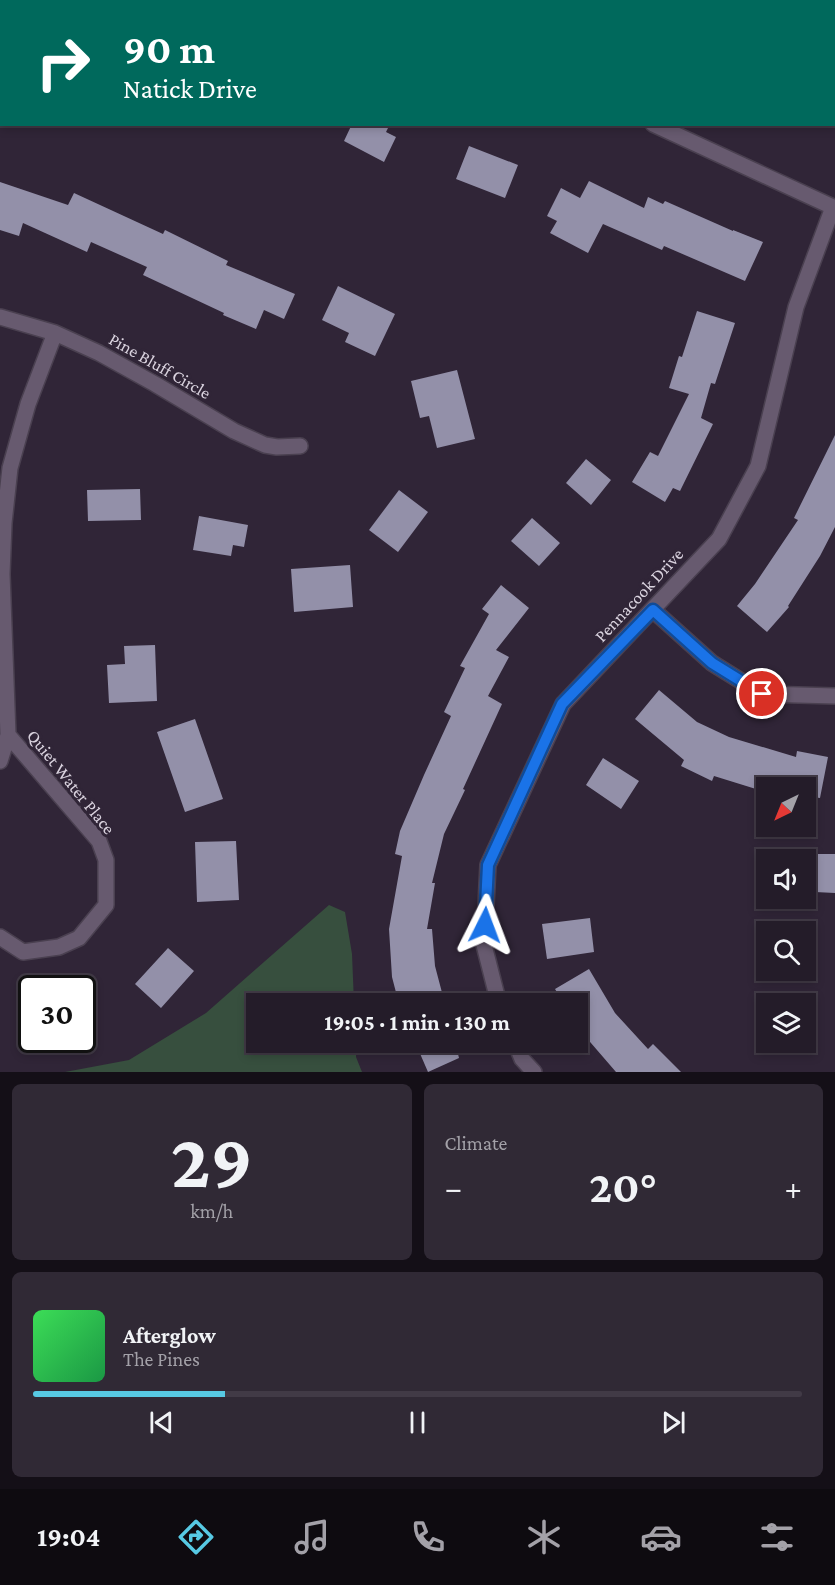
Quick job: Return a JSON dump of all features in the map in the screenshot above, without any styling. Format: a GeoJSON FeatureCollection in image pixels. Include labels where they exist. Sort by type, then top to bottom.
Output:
{"type":"FeatureCollection","features":[{"type":"Feature","properties":{"kind":"street"},"geometry":{"type":"LineString","coordinates":[[657,126],[834,207]]}},
{"type":"Feature","properties":{"kind":"street","name":"Pennacook Drive"},"geometry":{"type":"LineString","coordinates":[[496,993],[484,945],[488,865],[562,704],[719,539],[758,466],[796,307],[834,207]]}},
{"type":"Feature","properties":{"kind":"street","name":"Pine Bluff Circle"},"geometry":{"type":"LineString","coordinates":[[0,317],[56,333],[99,353],[234,432],[265,445],[300,446]]}},
{"type":"Feature","properties":{"kind":"street","name":"Quiet Water Place"},"geometry":{"type":"LineString","coordinates":[[0,761],[8,735],[2,574],[4,523],[10,468],[28,404],[56,333]]}},
{"type":"Feature","properties":{"kind":"street"},"geometry":{"type":"LineString","coordinates":[[653,610],[712,663],[762,694],[835,696]]}},
{"type":"Feature","properties":{"kind":"street","name":"Quiet Water Place"},"geometry":{"type":"LineString","coordinates":[[0,938],[23,952],[59,947],[79,938],[106,904],[106,860],[99,841],[8,735]]}},
{"type":"Feature","properties":{"kind":"street"},"geometry":{"type":"LineString","coordinates":[[520,1053],[534,1072]]}},
{"type":"Feature","properties":{"kind":"green space"},"geometry":{"type":"Polygon","coordinates":[[[329,905],[345,912],[352,954],[354,993],[246,993],[246,1053],[356,1053],[362,1072],[65,1072],[129,1060],[206,1013],[329,905]]]}},
{"type":"Feature","properties":{"kind":"building"},"geometry":{"type":"Polygon","coordinates":[[[351,126],[389,126],[386,132],[396,137],[384,162],[344,141],[351,126]]]}},
{"type":"Feature","properties":{"kind":"building"},"geometry":{"type":"Polygon","coordinates":[[[469,146],[518,165],[505,198],[456,179],[469,146]]]}},
{"type":"Feature","properties":{"kind":"building"},"geometry":{"type":"Polygon","coordinates":[[[589,181],[644,208],[648,197],[663,204],[665,201],[763,242],[745,281],[664,246],[662,250],[603,224],[588,253],[550,233],[557,221],[547,216],[561,188],[580,198],[589,181]]]}},
{"type":"Feature","properties":{"kind":"building"},"geometry":{"type":"Polygon","coordinates":[[[0,182],[68,205],[74,193],[163,234],[165,230],[228,261],[226,265],[295,294],[284,319],[264,310],[256,329],[143,275],[147,267],[91,242],[87,252],[23,223],[19,236],[0,230],[0,182]]]}},
{"type":"Feature","properties":{"kind":"building"},"geometry":{"type":"Polygon","coordinates":[[[338,286],[395,314],[375,356],[345,342],[349,333],[322,320],[338,286]]]}},
{"type":"Feature","properties":{"kind":"building"},"geometry":{"type":"Polygon","coordinates":[[[697,311],[735,323],[715,384],[711,383],[701,418],[713,424],[680,491],[673,488],[665,502],[632,482],[650,452],[658,456],[689,394],[669,388],[697,311]]]}},
{"type":"Feature","properties":{"kind":"building"},"geometry":{"type":"Polygon","coordinates":[[[457,370],[475,439],[437,448],[429,416],[420,418],[411,381],[457,370]]]}},
{"type":"Feature","properties":{"kind":"building"},"geometry":{"type":"Polygon","coordinates":[[[835,435],[835,527],[789,607],[767,632],[737,606],[755,584],[798,520],[794,518],[835,435]]]}},
{"type":"Feature","properties":{"kind":"building"},"geometry":{"type":"Polygon","coordinates":[[[586,459],[611,480],[591,505],[566,483],[586,459]]]}},
{"type":"Feature","properties":{"kind":"building"},"geometry":{"type":"Polygon","coordinates":[[[140,489],[141,520],[88,521],[87,490],[140,489]]]}},
{"type":"Feature","properties":{"kind":"building"},"geometry":{"type":"Polygon","coordinates":[[[399,490],[428,512],[398,552],[369,530],[399,490]]]}},
{"type":"Feature","properties":{"kind":"building"},"geometry":{"type":"Polygon","coordinates":[[[199,516],[248,525],[244,547],[233,545],[231,556],[193,550],[199,516]]]}},
{"type":"Feature","properties":{"kind":"building"},"geometry":{"type":"Polygon","coordinates":[[[532,518],[560,543],[539,566],[511,541],[532,518]]]}},
{"type":"Feature","properties":{"kind":"building"},"geometry":{"type":"Polygon","coordinates":[[[350,565],[353,607],[294,612],[291,569],[350,565]]]}},
{"type":"Feature","properties":{"kind":"building"},"geometry":{"type":"Polygon","coordinates":[[[501,585],[529,608],[496,650],[509,657],[488,696],[502,704],[444,834],[432,883],[435,883],[427,929],[432,929],[435,966],[442,993],[396,993],[392,977],[389,929],[402,856],[395,854],[400,831],[451,716],[444,712],[465,668],[460,666],[489,614],[482,609],[501,585]]]}},
{"type":"Feature","properties":{"kind":"building"},"geometry":{"type":"Polygon","coordinates":[[[155,645],[157,701],[109,703],[107,665],[125,664],[124,646],[155,645]]]}},
{"type":"Feature","properties":{"kind":"building"},"geometry":{"type":"Polygon","coordinates":[[[659,690],[697,722],[729,737],[796,757],[797,751],[828,757],[820,798],[816,797],[816,777],[756,777],[756,789],[714,776],[712,781],[681,766],[684,760],[635,719],[659,690]]]}},
{"type":"Feature","properties":{"kind":"building"},"geometry":{"type":"Polygon","coordinates":[[[195,719],[223,799],[185,812],[157,732],[195,719]]]}},
{"type":"Feature","properties":{"kind":"building"},"geometry":{"type":"Polygon","coordinates":[[[603,758],[639,781],[621,809],[586,785],[603,758]]]}},
{"type":"Feature","properties":{"kind":"building"},"geometry":{"type":"Polygon","coordinates":[[[236,841],[239,900],[197,902],[195,842],[236,841]]]}},
{"type":"Feature","properties":{"kind":"building"},"geometry":{"type":"Polygon","coordinates":[[[816,854],[835,854],[835,893],[816,892],[816,854]]]}},
{"type":"Feature","properties":{"kind":"building"},"geometry":{"type":"Polygon","coordinates":[[[590,918],[594,952],[547,959],[542,924],[590,918]]]}},
{"type":"Feature","properties":{"kind":"building"},"geometry":{"type":"Polygon","coordinates":[[[168,948],[194,971],[161,1008],[135,984],[168,948]]]}},
{"type":"Feature","properties":{"kind":"building"},"geometry":{"type":"Polygon","coordinates":[[[589,969],[615,1013],[648,1049],[653,1044],[681,1072],[616,1072],[588,1040],[588,993],[557,993],[555,989],[589,969]]]}},
{"type":"Feature","properties":{"kind":"building"},"geometry":{"type":"Polygon","coordinates":[[[420,1053],[458,1053],[459,1058],[428,1072],[420,1053]]]}},
{"type":"Feature","properties":{"kind":"route"},"geometry":{"type":"LineString","coordinates":[[485,925],[488,865],[562,704],[653,610],[712,663],[762,694]]}}]}
